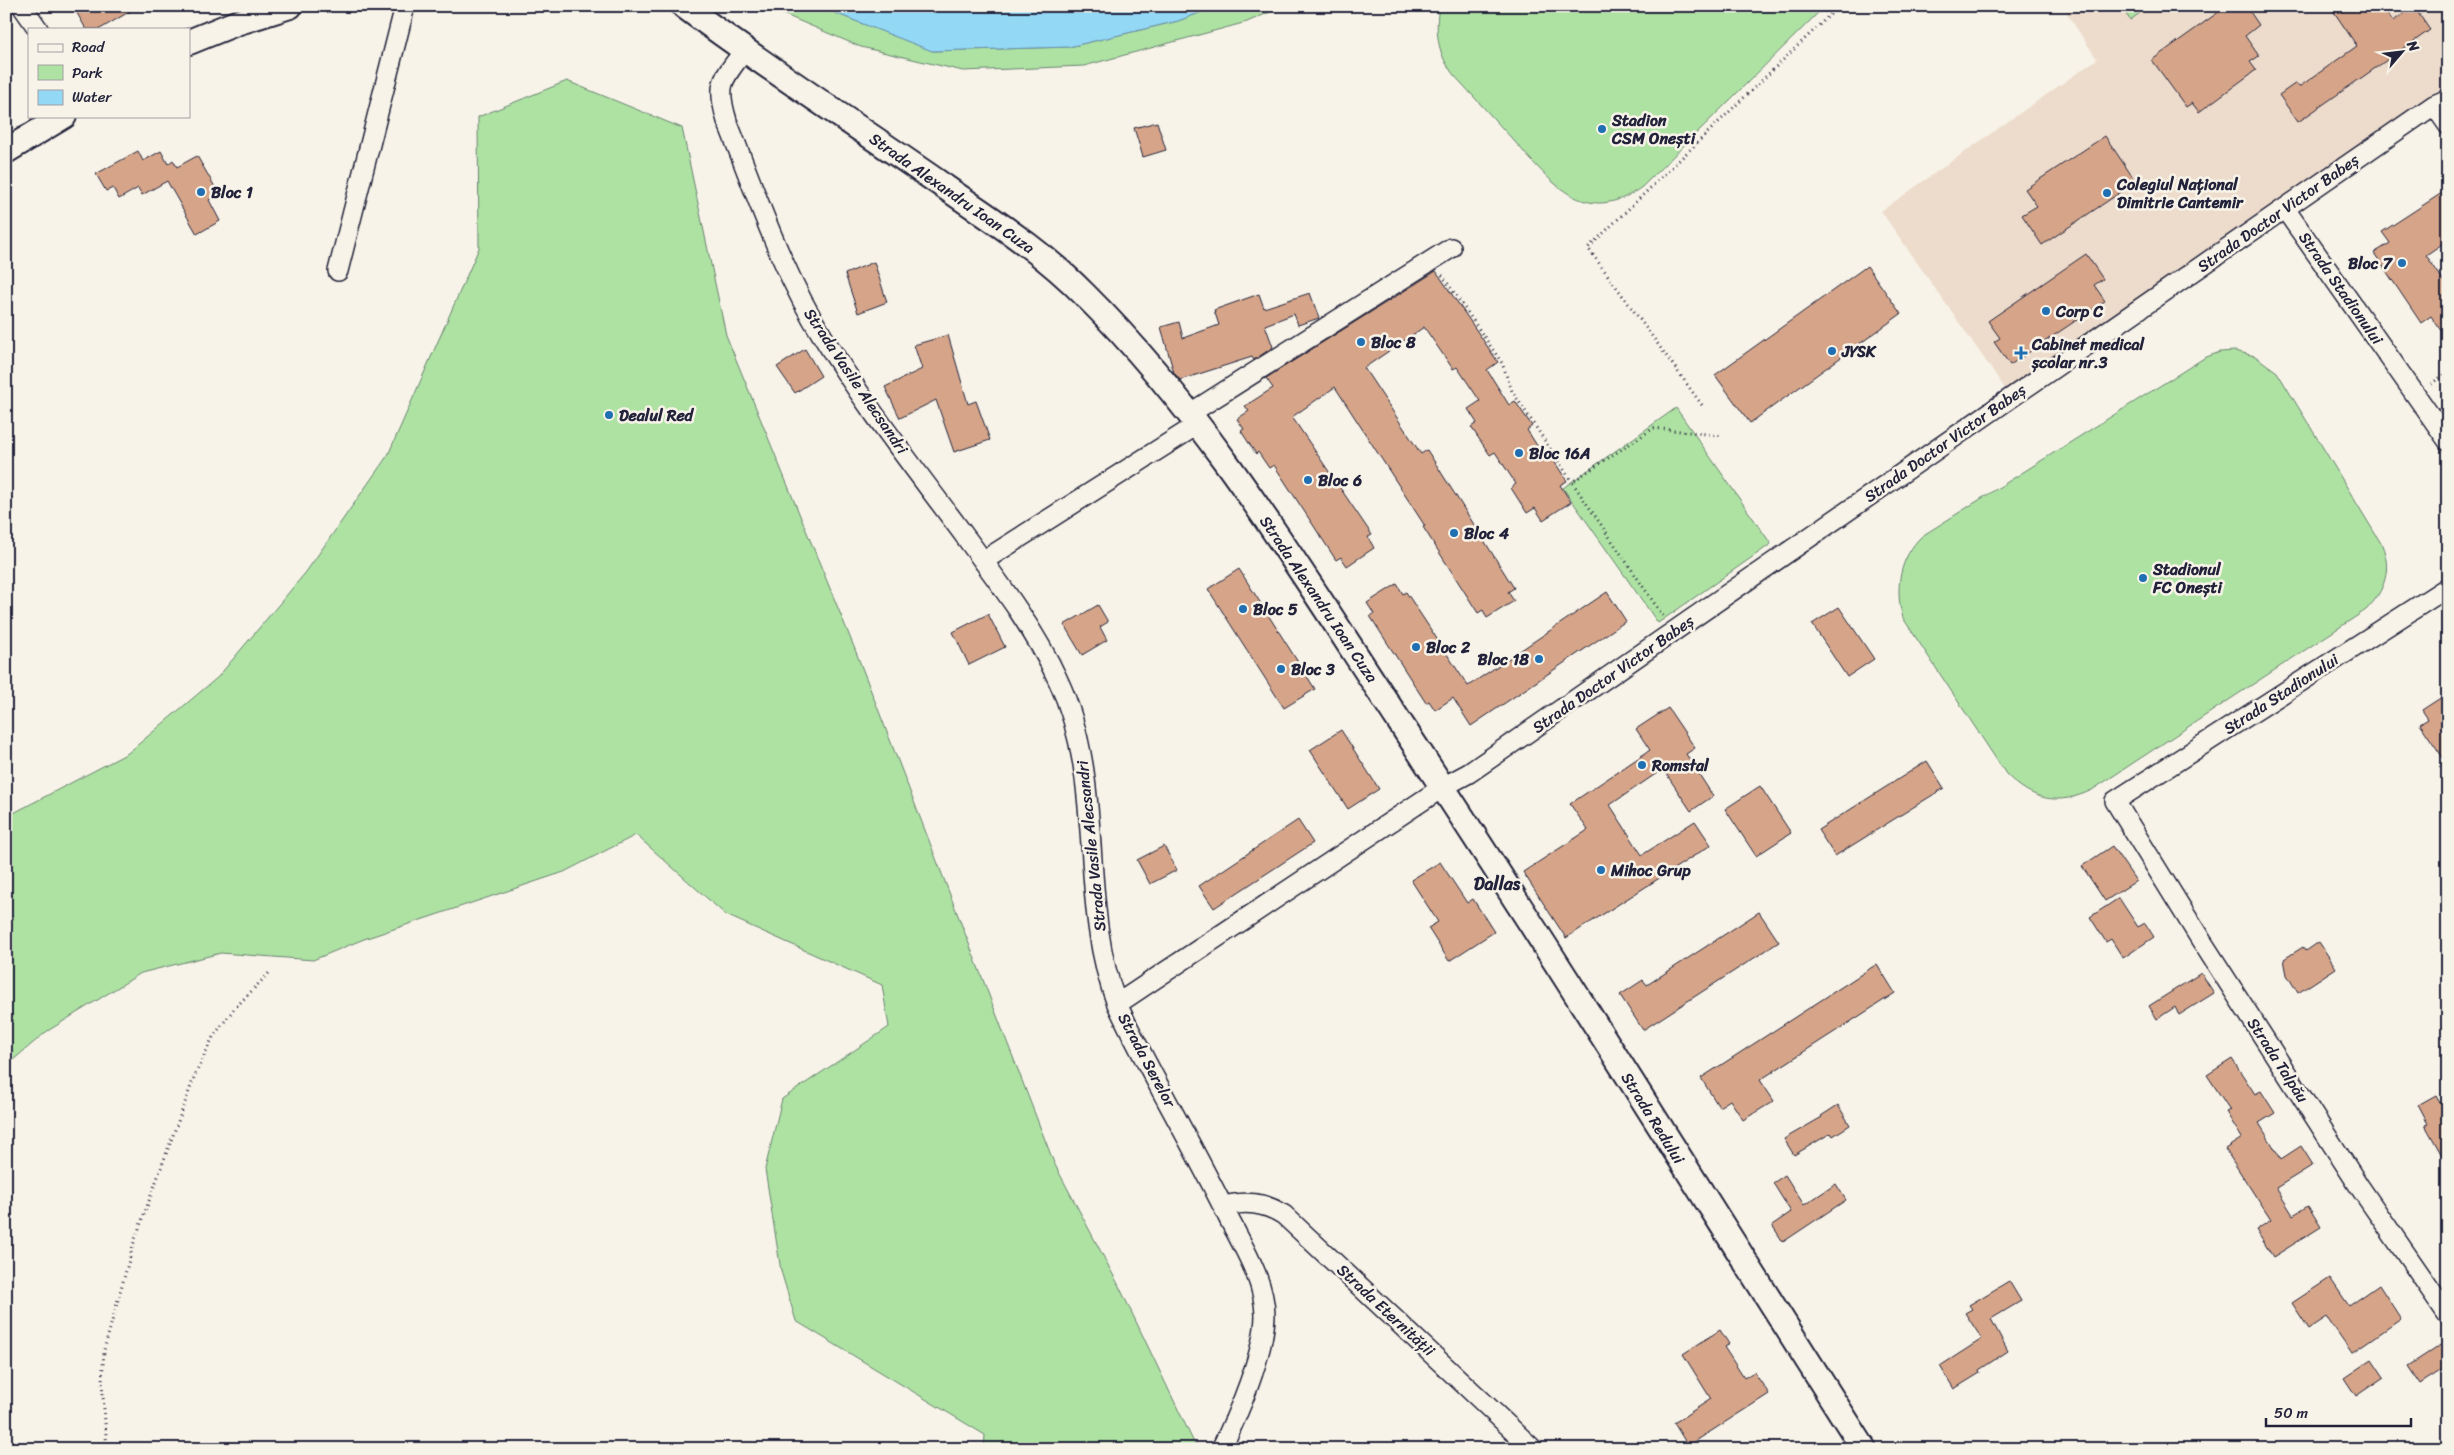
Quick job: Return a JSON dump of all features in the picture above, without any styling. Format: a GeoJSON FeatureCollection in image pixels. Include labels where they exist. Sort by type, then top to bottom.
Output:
{"type":"FeatureCollection","features":[{"type":"Feature","properties":{"kind":"main road"},"geometry":{"type":"LineString","coordinates":[[190,42],[236,23],[290,6]]}},
{"type":"Feature","properties":{"kind":"main road","name":"Strada Alexandru Ioan Cuza"},"geometry":{"type":"LineString","coordinates":[[684,6],[744,50],[1019,238],[1084,294],[1115,326],[1193,420],[1261,513],[1443,788]]}},
{"type":"Feature","properties":{"kind":"main road"},"geometry":{"type":"LineString","coordinates":[[6,150],[61,118]]}},
{"type":"Feature","properties":{"kind":"main road","name":"Strada Redului"},"geometry":{"type":"LineString","coordinates":[[1443,788],[1864,1449]]}},
{"type":"Feature","properties":{"kind":"street"},"geometry":{"type":"LineString","coordinates":[[22,6],[37,28]]}},
{"type":"Feature","properties":{"kind":"street"},"geometry":{"type":"LineString","coordinates":[[236,23],[261,6]]}},
{"type":"Feature","properties":{"kind":"street"},"geometry":{"type":"LineString","coordinates":[[338,270],[405,6]]}},
{"type":"Feature","properties":{"kind":"street","name":"Strada Vasile Alecsandri"},"geometry":{"type":"LineString","coordinates":[[744,50],[727,73],[721,87],[721,101],[727,120],[802,302],[852,380],[983,561],[1036,638],[1058,680],[1074,720],[1085,770],[1102,949],[1118,1004]]}},
{"type":"Feature","properties":{"kind":"street"},"geometry":{"type":"LineString","coordinates":[[2441,102],[2448,125]]}},
{"type":"Feature","properties":{"kind":"street","name":"Strada Doctor Victor Babeș"},"geometry":{"type":"LineString","coordinates":[[1443,788],[1477,768],[2011,396],[2441,102]]}},
{"type":"Feature","properties":{"kind":"street","name":"Strada Stadionului"},"geometry":{"type":"LineString","coordinates":[[2285,209],[2448,441]]}},
{"type":"Feature","properties":{"kind":"street"},"geometry":{"type":"LineString","coordinates":[[983,561],[1451,248]]}},
{"type":"Feature","properties":{"kind":"street","name":"Strada Stadionului"},"geometry":{"type":"LineString","coordinates":[[2115,801],[2448,587]]}},
{"type":"Feature","properties":{"kind":"street","name":"Strada Serelor"},"geometry":{"type":"LineString","coordinates":[[1221,1449],[1260,1350],[1265,1315],[1263,1297],[1257,1278],[1223,1206],[1118,1004],[1443,788]]}},
{"type":"Feature","properties":{"kind":"street","name":"Strada Talpău"},"geometry":{"type":"LineString","coordinates":[[2115,801],[2200,940],[2349,1170],[2448,1315]]}},
{"type":"Feature","properties":{"kind":"street","name":"Strada Eternității"},"geometry":{"type":"LineString","coordinates":[[1223,1206],[1248,1202],[1269,1207],[1284,1215],[1534,1449]]}},
{"type":"Feature","properties":{"kind":"path"},"geometry":{"type":"LineString","coordinates":[[1702,405],[1588,248],[1840,6]]}},
{"type":"Feature","properties":{"kind":"path"},"geometry":{"type":"LineString","coordinates":[[1432,260],[1502,364],[1512,391],[1665,618]]}},
{"type":"Feature","properties":{"kind":"path"},"geometry":{"type":"LineString","coordinates":[[1572,482],[1654,428],[1723,436]]}},
{"type":"Feature","properties":{"kind":"path"},"geometry":{"type":"LineString","coordinates":[[107,1449],[102,1382],[104,1350],[134,1242],[195,1075],[213,1037],[234,1009],[269,973]]}},
{"type":"Feature","properties":{"kind":"shaded area","name":"Colegiul Național Dimitrie Cantemir"},"geometry":{"type":"Polygon","coordinates":[[[2062,6],[2448,6],[2448,99],[2011,397],[1881,211],[2097,59],[2062,6]]]}},
{"type":"Feature","properties":{"kind":"green space"},"geometry":{"type":"Polygon","coordinates":[[[764,6],[817,6],[933,51],[1069,47],[1178,21],[1218,6],[1284,6],[1247,22],[1084,66],[963,71],[861,47],[764,6]]]}},
{"type":"Feature","properties":{"kind":"green space","name":"Stadion CSM Onești"},"geometry":{"type":"Polygon","coordinates":[[[1439,6],[1825,6],[1642,187],[1622,198],[1603,203],[1586,201],[1571,195],[1556,185],[1453,74],[1440,50],[1438,41],[1439,6]]]}},
{"type":"Feature","properties":{"kind":"green space"},"geometry":{"type":"Polygon","coordinates":[[[2121,6],[2150,6],[2130,20],[2121,6]]]}},
{"type":"Feature","properties":{"kind":"green space"},"geometry":{"type":"Polygon","coordinates":[[[567,81],[682,128],[726,335],[854,647],[1054,1163],[1119,1286],[1197,1449],[984,1449],[985,1435],[796,1321],[781,1271],[765,1169],[782,1099],[889,1027],[882,985],[726,915],[636,835],[564,872],[364,939],[313,960],[221,953],[141,973],[46,1032],[6,1066],[6,817],[128,753],[218,677],[306,572],[388,455],[479,248],[478,117],[567,81]]]}},
{"type":"Feature","properties":{"kind":"green space","name":"Stadionul FC Onești"},"geometry":{"type":"Polygon","coordinates":[[[2235,351],[2255,356],[2277,372],[2382,545],[2385,554],[2386,571],[2382,587],[2373,603],[2366,610],[2092,790],[2080,795],[2057,799],[2036,795],[2016,783],[2006,774],[1903,618],[1900,607],[1899,584],[1908,553],[1922,536],[2204,358],[2220,352],[2235,351]]]}},
{"type":"Feature","properties":{"kind":"green space"},"geometry":{"type":"Polygon","coordinates":[[[1676,408],[1771,544],[1658,623],[1563,488],[1676,408]]]}},
{"type":"Feature","properties":{"kind":"water"},"geometry":{"type":"Polygon","coordinates":[[[817,6],[1218,6],[1178,21],[1069,47],[932,51],[817,6]]]}},
{"type":"Feature","properties":{"kind":"building"},"geometry":{"type":"Polygon","coordinates":[[[73,6],[139,6],[102,28],[85,28],[73,6]]]}},
{"type":"Feature","properties":{"kind":"building"},"geometry":{"type":"Polygon","coordinates":[[[2227,6],[2246,6],[2259,25],[2245,36],[2259,56],[2250,62],[2256,70],[2199,112],[2192,103],[2186,107],[2152,60],[2227,6]]]}},
{"type":"Feature","properties":{"kind":"building"},"geometry":{"type":"Polygon","coordinates":[[[2330,6],[2382,6],[2393,21],[2414,7],[2430,30],[2298,122],[2279,95],[2296,83],[2299,87],[2357,46],[2330,6]]]}},
{"type":"Feature","properties":{"kind":"building"},"geometry":{"type":"Polygon","coordinates":[[[1157,122],[1166,150],[1143,157],[1134,128],[1157,122]]]}},
{"type":"Feature","properties":{"kind":"building"},"geometry":{"type":"Polygon","coordinates":[[[2105,136],[2136,182],[2042,245],[2022,215],[2037,206],[2025,189],[2105,136]]]}},
{"type":"Feature","properties":{"kind":"building","name":"Bloc 1"},"geometry":{"type":"Polygon","coordinates":[[[138,151],[143,161],[161,151],[168,164],[173,160],[177,167],[197,156],[219,194],[209,200],[220,221],[197,234],[167,181],[142,195],[138,188],[119,199],[113,188],[106,191],[96,174],[138,151]]]}},
{"type":"Feature","properties":{"kind":"building","name":"Bloc 7"},"geometry":{"type":"Polygon","coordinates":[[[2448,189],[2448,240],[2426,255],[2448,287],[2448,341],[2431,316],[2421,323],[2374,253],[2390,243],[2382,232],[2448,189]]]}},
{"type":"Feature","properties":{"kind":"building","name":"Corp C"},"geometry":{"type":"Polygon","coordinates":[[[2086,254],[2103,279],[2094,285],[2105,301],[2010,365],[1994,342],[2000,338],[1988,321],[2086,254]]]}},
{"type":"Feature","properties":{"kind":"building"},"geometry":{"type":"Polygon","coordinates":[[[874,262],[887,302],[858,313],[845,274],[874,262]]]}},
{"type":"Feature","properties":{"kind":"building"},"geometry":{"type":"Polygon","coordinates":[[[1867,266],[1901,314],[1750,423],[1715,375],[1867,266]]]}},
{"type":"Feature","properties":{"kind":"building"},"geometry":{"type":"Polygon","coordinates":[[[1436,271],[1498,362],[1487,370],[1509,405],[1515,401],[1532,426],[1527,430],[1547,461],[1552,458],[1567,481],[1560,485],[1571,502],[1543,520],[1535,508],[1527,513],[1511,488],[1516,484],[1495,452],[1490,455],[1471,427],[1477,423],[1468,409],[1480,401],[1457,367],[1453,369],[1424,327],[1364,368],[1421,454],[1427,450],[1514,588],[1508,592],[1514,601],[1487,618],[1483,610],[1478,613],[1423,527],[1425,526],[1335,387],[1292,417],[1372,535],[1368,537],[1374,548],[1347,566],[1341,557],[1336,560],[1274,465],[1269,468],[1258,452],[1256,454],[1241,431],[1244,429],[1237,419],[1249,411],[1245,406],[1273,388],[1266,378],[1436,271]]]}},
{"type":"Feature","properties":{"kind":"building"},"geometry":{"type":"Polygon","coordinates":[[[1310,293],[1319,318],[1298,325],[1294,314],[1265,325],[1273,347],[1254,360],[1252,357],[1180,380],[1174,373],[1161,327],[1179,322],[1183,338],[1219,325],[1214,310],[1259,294],[1264,308],[1310,293]]]}},
{"type":"Feature","properties":{"kind":"building"},"geometry":{"type":"Polygon","coordinates":[[[948,335],[968,404],[976,401],[990,440],[954,452],[936,400],[900,418],[885,387],[922,369],[914,345],[948,335]]]}},
{"type":"Feature","properties":{"kind":"building"},"geometry":{"type":"Polygon","coordinates":[[[805,349],[821,376],[795,393],[777,367],[805,349]]]}},
{"type":"Feature","properties":{"kind":"building"},"geometry":{"type":"Polygon","coordinates":[[[1239,569],[1315,689],[1284,708],[1208,589],[1239,569]]]}},
{"type":"Feature","properties":{"kind":"building"},"geometry":{"type":"Polygon","coordinates":[[[1397,584],[1403,594],[1406,592],[1468,686],[1607,592],[1626,621],[1471,726],[1453,698],[1435,710],[1429,701],[1426,703],[1370,616],[1374,614],[1367,603],[1397,584]]]}},
{"type":"Feature","properties":{"kind":"building"},"geometry":{"type":"Polygon","coordinates":[[[1098,605],[1108,622],[1100,627],[1107,640],[1082,655],[1064,625],[1098,605]]]}},
{"type":"Feature","properties":{"kind":"building"},"geometry":{"type":"Polygon","coordinates":[[[1839,607],[1874,659],[1847,677],[1812,624],[1839,607]]]}},
{"type":"Feature","properties":{"kind":"building"},"geometry":{"type":"Polygon","coordinates":[[[988,614],[1005,647],[969,665],[953,632],[988,614]]]}},
{"type":"Feature","properties":{"kind":"building"},"geometry":{"type":"Polygon","coordinates":[[[2448,693],[2448,765],[2420,724],[2428,719],[2422,710],[2448,693]]]}},
{"type":"Feature","properties":{"kind":"building"},"geometry":{"type":"Polygon","coordinates":[[[1668,708],[1695,748],[1686,754],[1713,796],[1691,811],[1663,769],[1610,805],[1642,855],[1695,821],[1711,845],[1566,938],[1523,872],[1588,830],[1570,804],[1650,750],[1636,729],[1668,708]]]}},
{"type":"Feature","properties":{"kind":"building"},"geometry":{"type":"Polygon","coordinates":[[[1341,730],[1379,789],[1348,809],[1310,750],[1341,730]]]}},
{"type":"Feature","properties":{"kind":"building"},"geometry":{"type":"Polygon","coordinates":[[[1927,761],[1944,788],[1835,856],[1818,830],[1927,761]]]}},
{"type":"Feature","properties":{"kind":"building"},"geometry":{"type":"Polygon","coordinates":[[[1760,786],[1791,833],[1756,856],[1725,809],[1760,786]]]}},
{"type":"Feature","properties":{"kind":"building"},"geometry":{"type":"Polygon","coordinates":[[[1298,820],[1313,843],[1214,908],[1199,886],[1298,820]]]}},
{"type":"Feature","properties":{"kind":"building"},"geometry":{"type":"Polygon","coordinates":[[[1164,846],[1177,870],[1150,884],[1137,860],[1164,846]]]}},
{"type":"Feature","properties":{"kind":"building"},"geometry":{"type":"Polygon","coordinates":[[[2112,846],[2136,881],[2105,901],[2082,866],[2112,846]]]}},
{"type":"Feature","properties":{"kind":"building"},"geometry":{"type":"Polygon","coordinates":[[[1440,862],[1467,903],[1473,899],[1494,932],[1449,961],[1428,928],[1438,922],[1411,880],[1440,862]]]}},
{"type":"Feature","properties":{"kind":"building"},"geometry":{"type":"Polygon","coordinates":[[[2119,898],[2138,927],[2145,923],[2154,937],[2123,958],[2111,939],[2106,942],[2090,917],[2119,898]]]}},
{"type":"Feature","properties":{"kind":"building"},"geometry":{"type":"Polygon","coordinates":[[[1759,912],[1779,942],[1643,1030],[1620,995],[1643,980],[1647,985],[1759,912]]]}},
{"type":"Feature","properties":{"kind":"building"},"geometry":{"type":"Polygon","coordinates":[[[2319,942],[2336,968],[2298,993],[2287,975],[2284,959],[2303,947],[2306,951],[2319,942]]]}},
{"type":"Feature","properties":{"kind":"building"},"geometry":{"type":"Polygon","coordinates":[[[1877,964],[1895,993],[1760,1080],[1774,1101],[1743,1120],[1730,1100],[1719,1107],[1701,1078],[1877,964]]]}},
{"type":"Feature","properties":{"kind":"building"},"geometry":{"type":"Polygon","coordinates":[[[2201,973],[2214,993],[2179,1015],[2175,1007],[2157,1019],[2149,1006],[2201,973]]]}},
{"type":"Feature","properties":{"kind":"building"},"geometry":{"type":"Polygon","coordinates":[[[2232,1059],[2255,1094],[2261,1091],[2275,1113],[2259,1123],[2281,1159],[2301,1146],[2313,1165],[2276,1188],[2293,1215],[2308,1206],[2321,1227],[2273,1257],[2256,1230],[2271,1220],[2225,1149],[2242,1138],[2226,1112],[2230,1110],[2207,1075],[2232,1059]]]}},
{"type":"Feature","properties":{"kind":"building"},"geometry":{"type":"Polygon","coordinates":[[[2436,1095],[2448,1116],[2448,1166],[2425,1125],[2428,1124],[2418,1105],[2436,1095]]]}},
{"type":"Feature","properties":{"kind":"building"},"geometry":{"type":"Polygon","coordinates":[[[1838,1105],[1850,1125],[1833,1136],[1831,1133],[1794,1155],[1784,1139],[1822,1117],[1838,1105]]]}},
{"type":"Feature","properties":{"kind":"building"},"geometry":{"type":"Polygon","coordinates":[[[1785,1175],[1804,1205],[1836,1184],[1846,1200],[1783,1242],[1772,1225],[1791,1212],[1773,1183],[1785,1175]]]}},
{"type":"Feature","properties":{"kind":"building"},"geometry":{"type":"Polygon","coordinates":[[[2330,1278],[2349,1306],[2379,1285],[2401,1319],[2352,1353],[2327,1317],[2309,1329],[2292,1303],[2330,1278]]]}},
{"type":"Feature","properties":{"kind":"building"},"geometry":{"type":"Polygon","coordinates":[[[2009,1281],[2021,1301],[1991,1319],[2008,1351],[1979,1370],[1980,1373],[1954,1389],[1940,1366],[1982,1339],[1965,1313],[1972,1309],[1969,1305],[2009,1281]]]}},
{"type":"Feature","properties":{"kind":"building"},"geometry":{"type":"Polygon","coordinates":[[[1720,1330],[1729,1344],[1724,1347],[1744,1378],[1754,1372],[1769,1394],[1688,1446],[1674,1423],[1711,1399],[1683,1354],[1720,1330]]]}},
{"type":"Feature","properties":{"kind":"building"},"geometry":{"type":"Polygon","coordinates":[[[2448,1340],[2448,1366],[2420,1384],[2408,1366],[2448,1340]]]}},
{"type":"Feature","properties":{"kind":"building"},"geometry":{"type":"Polygon","coordinates":[[[2372,1359],[2384,1377],[2356,1396],[2344,1378],[2372,1359]]]}},
{"type":"Feature","properties":{"kind":"place","name":"Stadion CSM Onești"},"geometry":{"type":"Point","coordinates":[1602,129]}},
{"type":"Feature","properties":{"kind":"place","name":"Bloc 1"},"geometry":{"type":"Point","coordinates":[201,192]}},
{"type":"Feature","properties":{"kind":"place","name":"Colegiul Național Dimitrie Cantemir"},"geometry":{"type":"Point","coordinates":[2107,193]}},
{"type":"Feature","properties":{"kind":"place","name":"Bloc 7"},"geometry":{"type":"Point","coordinates":[2402,263]}},
{"type":"Feature","properties":{"kind":"place","name":"Corp C"},"geometry":{"type":"Point","coordinates":[2046,311]}},
{"type":"Feature","properties":{"kind":"place","name":"Bloc 8"},"geometry":{"type":"Point","coordinates":[1361,342]}},
{"type":"Feature","properties":{"kind":"place","name":"JYSK"},"geometry":{"type":"Point","coordinates":[1832,351]}},
{"type":"Feature","properties":{"kind":"place","name":"Cabinet medical școlar nr.3"},"geometry":{"type":"Point","coordinates":[2021,353]}},
{"type":"Feature","properties":{"kind":"place","name":"Dealul Red"},"geometry":{"type":"Point","coordinates":[609,415]}},
{"type":"Feature","properties":{"kind":"place","name":"Bloc 16A"},"geometry":{"type":"Point","coordinates":[1519,453]}},
{"type":"Feature","properties":{"kind":"place","name":"Bloc 6"},"geometry":{"type":"Point","coordinates":[1308,480]}},
{"type":"Feature","properties":{"kind":"place","name":"Bloc 4"},"geometry":{"type":"Point","coordinates":[1454,533]}},
{"type":"Feature","properties":{"kind":"place","name":"Stadionul FC Onești"},"geometry":{"type":"Point","coordinates":[2143,578]}},
{"type":"Feature","properties":{"kind":"place","name":"Bloc 5"},"geometry":{"type":"Point","coordinates":[1243,609]}},
{"type":"Feature","properties":{"kind":"place","name":"Bloc 2"},"geometry":{"type":"Point","coordinates":[1416,647]}},
{"type":"Feature","properties":{"kind":"place","name":"Bloc 18"},"geometry":{"type":"Point","coordinates":[1539,659]}},
{"type":"Feature","properties":{"kind":"place","name":"Bloc 3"},"geometry":{"type":"Point","coordinates":[1281,669]}},
{"type":"Feature","properties":{"kind":"place","name":"Romstal"},"geometry":{"type":"Point","coordinates":[1642,765]}},
{"type":"Feature","properties":{"kind":"place","name":"Mihoc Grup"},"geometry":{"type":"Point","coordinates":[1601,870]}},
{"type":"Feature","properties":{"kind":"district","name":"Dallas"},"geometry":{"type":"Point","coordinates":[1497,884]}}]}
